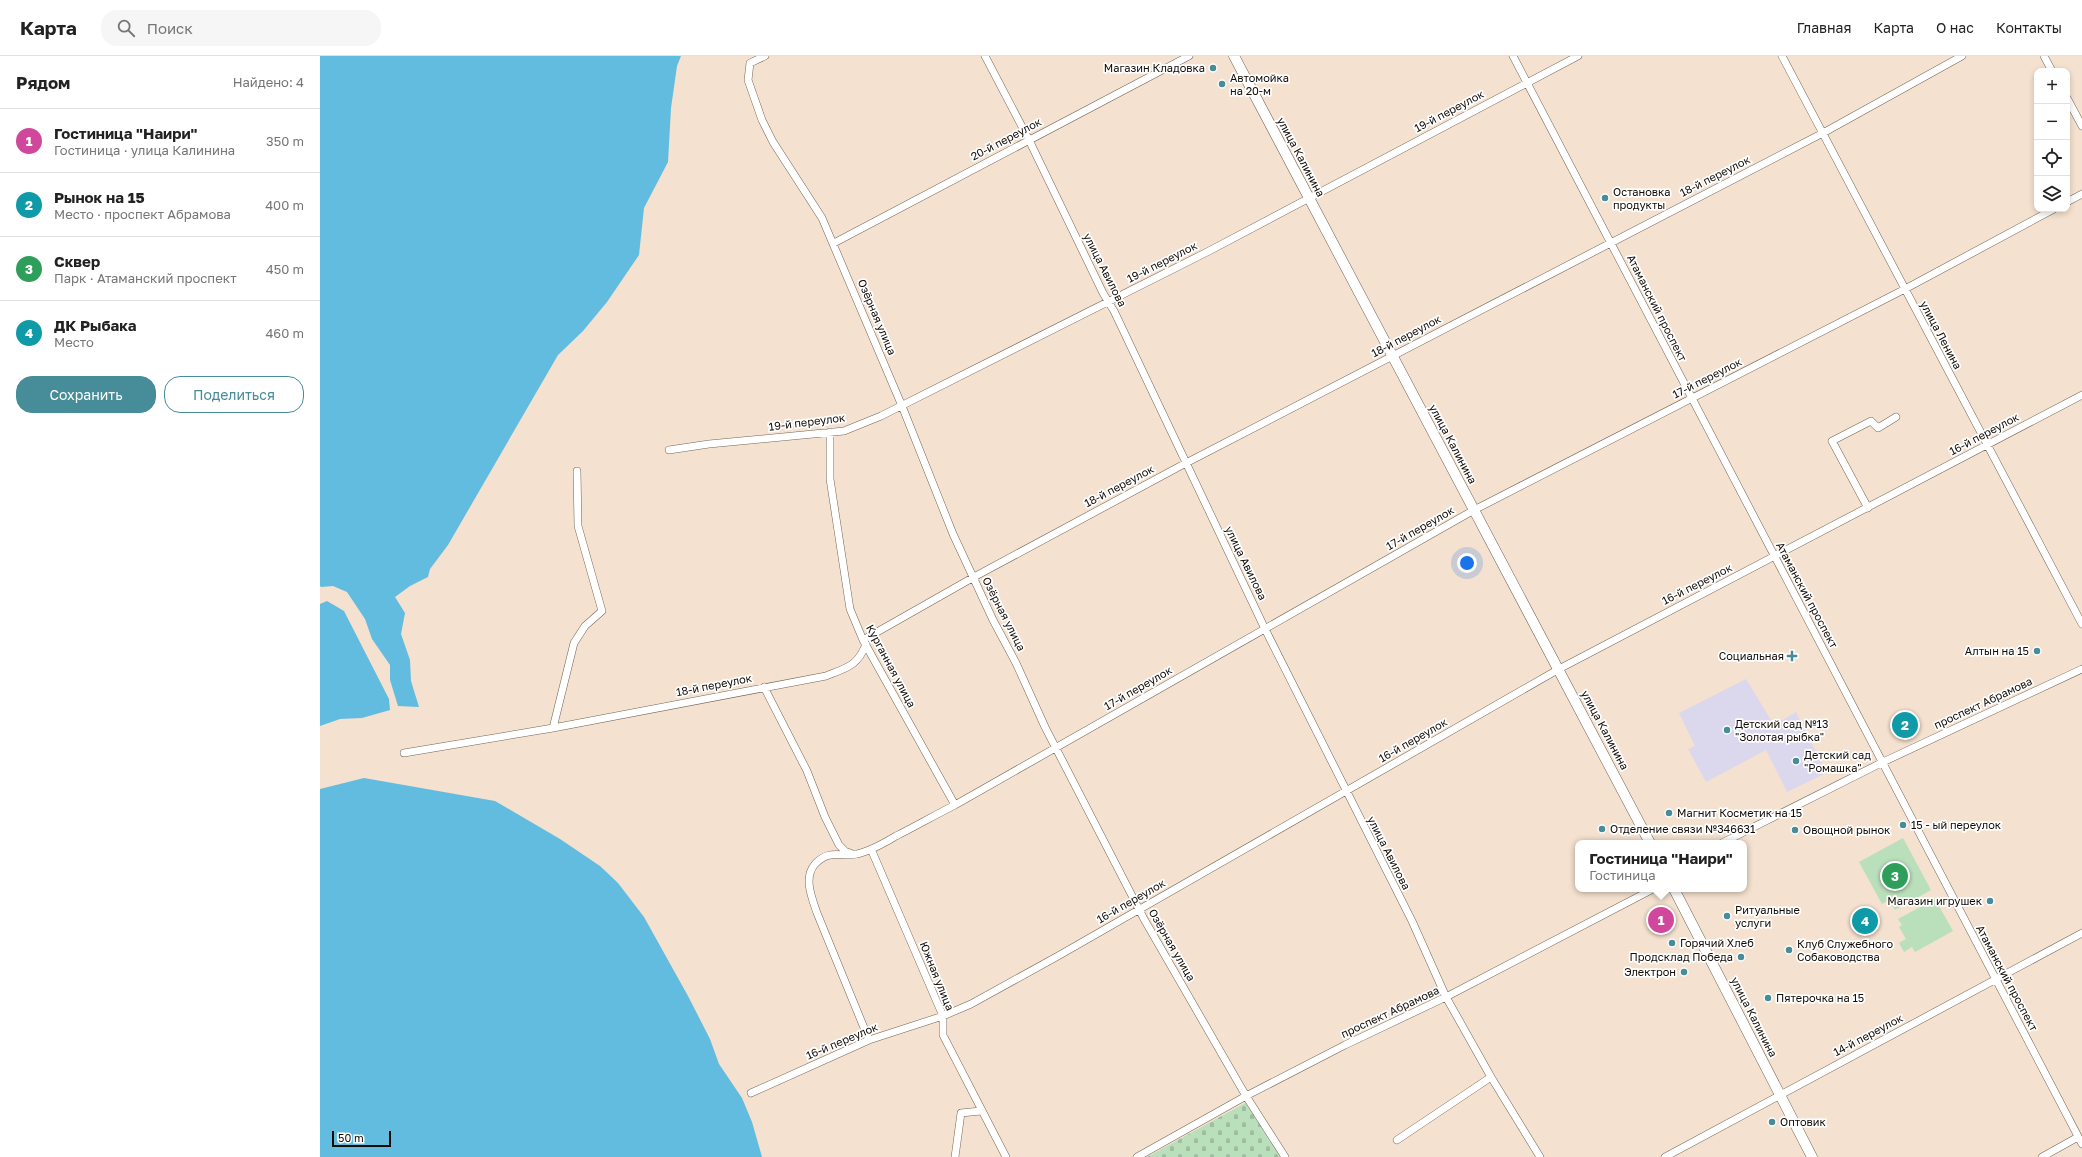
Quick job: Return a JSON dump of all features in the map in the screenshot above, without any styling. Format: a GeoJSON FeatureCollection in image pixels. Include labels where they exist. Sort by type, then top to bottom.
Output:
{"type":"FeatureCollection","features":[{"type":"Feature","properties":{"kind":"main road","name":"улица Калинина"},"geometry":{"type":"LineString","coordinates":[[1234,56],[1648,840]]}},
{"type":"Feature","properties":{"kind":"main road","name":"улица Калинина"},"geometry":{"type":"LineString","coordinates":[[1676,892],[1812,1157]]}},
{"type":"Feature","properties":{"kind":"street","name":"Озёрная улица"},"geometry":{"type":"LineString","coordinates":[[765,56],[750,62],[748,80],[762,120],[773,142],[809,194],[834,243],[902,406],[935,490],[974,577],[1055,747],[1139,909],[1246,1096],[1285,1157]]}},
{"type":"Feature","properties":{"kind":"street","name":"улица Авилова"},"geometry":{"type":"LineString","coordinates":[[986,56],[1108,301],[1265,629],[1345,791],[1412,921],[1446,997],[1490,1077],[1540,1157]]}},
{"type":"Feature","properties":{"kind":"street","name":"20-й переулок"},"geometry":{"type":"LineString","coordinates":[[834,243],[1189,56]]}},
{"type":"Feature","properties":{"kind":"street","name":"Атаманский проспект"},"geometry":{"type":"LineString","coordinates":[[1513,56],[2080,1141]]}},
{"type":"Feature","properties":{"kind":"street","name":"19-й переулок"},"geometry":{"type":"LineString","coordinates":[[669,450],[709,444],[844,431],[902,406],[1309,197],[1578,56]]}},
{"type":"Feature","properties":{"kind":"street","name":"улица Ленина"},"geometry":{"type":"LineString","coordinates":[[1782,56],[1986,445],[2082,624]]}},
{"type":"Feature","properties":{"kind":"street","name":"18-й переулок"},"geometry":{"type":"LineString","coordinates":[[404,753],[553,728],[819,677],[844,669],[861,657],[865,642],[974,577],[1186,463],[1823,133],[1962,56]]}},
{"type":"Feature","properties":{"kind":"street"},"geometry":{"type":"LineString","coordinates":[[2044,56],[2050,68]]}},
{"type":"Feature","properties":{"kind":"street"},"geometry":{"type":"LineString","coordinates":[[2070,104],[2082,126]]}},
{"type":"Feature","properties":{"kind":"street"},"geometry":{"type":"LineString","coordinates":[[2070,200],[2082,194]]}},
{"type":"Feature","properties":{"kind":"street","name":"17-й переулок"},"geometry":{"type":"LineString","coordinates":[[869,1040],[810,893],[809,876],[814,865],[823,857],[840,853],[856,855],[871,849],[955,805],[1474,510],[1905,289],[2048,212]]}},
{"type":"Feature","properties":{"kind":"street","name":"16-й переулок"},"geometry":{"type":"LineString","coordinates":[[750,1093],[869,1040],[943,1016],[984,996],[1559,669],[1775,558],[1986,445],[2082,396]]}},
{"type":"Feature","properties":{"kind":"street"},"geometry":{"type":"LineString","coordinates":[[1868,508],[1832,441],[1871,421],[1878,428],[1896,417]]}},
{"type":"Feature","properties":{"kind":"street","name":"Курганная улица"},"geometry":{"type":"LineString","coordinates":[[830,432],[830,479],[850,609],[865,642],[955,805]]}},
{"type":"Feature","properties":{"kind":"street"},"geometry":{"type":"LineString","coordinates":[[553,728],[574,643],[585,626],[602,612],[578,526],[577,471]]}},
{"type":"Feature","properties":{"kind":"street","name":"проспект Абрамова"},"geometry":{"type":"LineString","coordinates":[[1728,840],[1883,762],[2082,669]]}},
{"type":"Feature","properties":{"kind":"street"},"geometry":{"type":"LineString","coordinates":[[764,687],[807,771],[825,818],[839,845],[846,852],[856,855]]}},
{"type":"Feature","properties":{"kind":"street","name":"Южная улица"},"geometry":{"type":"LineString","coordinates":[[871,849],[943,1016],[943,1035],[1006,1157]]}},
{"type":"Feature","properties":{"kind":"street","name":"проспект Абрамова"},"geometry":{"type":"LineString","coordinates":[[1137,1157],[1246,1096],[1345,1045],[1446,997],[1647,892]]}},
{"type":"Feature","properties":{"kind":"street","name":"14-й переулок"},"geometry":{"type":"LineString","coordinates":[[1665,1157],[2082,933]]}},
{"type":"Feature","properties":{"kind":"street"},"geometry":{"type":"LineString","coordinates":[[1397,1140],[1490,1077]]}},
{"type":"Feature","properties":{"kind":"street"},"geometry":{"type":"LineString","coordinates":[[955,1157],[961,1113],[981,1111]]}},
{"type":"Feature","properties":{"kind":"street"},"geometry":{"type":"LineString","coordinates":[[2042,1157],[2080,1141]]}},
{"type":"Feature","properties":{"kind":"shaded area","name":"Детский сад №13 \"Золотая рыбка\""},"geometry":{"type":"Polygon","coordinates":[[[1746,679],[1774,725],[1796,712],[1826,773],[1787,792],[1766,750],[1706,782],[1688,749],[1695,746],[1679,713],[1746,679]]]}},
{"type":"Feature","properties":{"kind":"green space"},"geometry":{"type":"Polygon","coordinates":[[[1903,838],[1931,890],[1895,910],[1889,900],[1882,904],[1859,862],[1903,838]]]}},
{"type":"Feature","properties":{"kind":"green space"},"geometry":{"type":"Polygon","coordinates":[[[1935,899],[1953,931],[1915,952],[1912,947],[1904,952],[1899,943],[1906,939],[1899,927],[1902,925],[1898,919],[1935,899]]]}},
{"type":"Feature","properties":{"kind":"green space"},"geometry":{"type":"Polygon","coordinates":[[[1247,1102],[1281,1157],[1147,1157],[1247,1102]]]}},
{"type":"Feature","properties":{"kind":"water"},"geometry":{"type":"Polygon","coordinates":[[[320,56],[681,56],[677,66],[671,108],[668,162],[644,208],[639,255],[607,302],[583,331],[558,355],[448,545],[430,569],[428,577],[410,586],[395,597],[405,613],[401,634],[410,660],[411,681],[419,707],[398,706],[390,680],[390,665],[372,639],[365,619],[347,592],[333,586],[320,586],[320,56]]]}},
{"type":"Feature","properties":{"kind":"water"},"geometry":{"type":"Polygon","coordinates":[[[327,601],[344,611],[389,699],[390,710],[362,718],[340,719],[320,726],[320,604],[327,601]]]}},
{"type":"Feature","properties":{"kind":"water"},"geometry":{"type":"Polygon","coordinates":[[[364,778],[495,801],[560,839],[600,866],[618,883],[644,917],[710,1039],[719,1064],[742,1098],[752,1122],[762,1157],[320,1157],[320,789],[364,778]]]}},
{"type":"Feature","properties":{"kind":"water"},"geometry":{"type":"Polygon","coordinates":[[[1896,863],[1900,869],[1896,872],[1897,875],[1893,877],[1890,872],[1894,869],[1892,866],[1896,863]]]}},
{"type":"Feature","properties":{"kind":"place","name":"Магазин Кладовка"},"geometry":{"type":"Point","coordinates":[1213,68]}},
{"type":"Feature","properties":{"kind":"place","name":"Автомойка на 20-м"},"geometry":{"type":"Point","coordinates":[1222,84]}},
{"type":"Feature","properties":{"kind":"place","name":"Остановка продукты"},"geometry":{"type":"Point","coordinates":[1605,198]}},
{"type":"Feature","properties":{"kind":"place","name":"Алтын на 15"},"geometry":{"type":"Point","coordinates":[2037,651]}},
{"type":"Feature","properties":{"kind":"place","name":"Социальная"},"geometry":{"type":"Point","coordinates":[1792,656]}},
{"type":"Feature","properties":{"kind":"place","name":"Рынок на 15"},"geometry":{"type":"Point","coordinates":[1905,725]}},
{"type":"Feature","properties":{"kind":"place","name":"Детский сад №13 \"Золотая рыбка\""},"geometry":{"type":"Point","coordinates":[1727,730]}},
{"type":"Feature","properties":{"kind":"place","name":"Детский сад \"Ромашка\""},"geometry":{"type":"Point","coordinates":[1796,761]}},
{"type":"Feature","properties":{"kind":"place","name":"Магнит Косметик на 15"},"geometry":{"type":"Point","coordinates":[1669,813]}},
{"type":"Feature","properties":{"kind":"place","name":"15 - ый переулок"},"geometry":{"type":"Point","coordinates":[1903,825]}},
{"type":"Feature","properties":{"kind":"place","name":"Отделение связи №346631"},"geometry":{"type":"Point","coordinates":[1602,829]}},
{"type":"Feature","properties":{"kind":"place","name":"Овощной рынок"},"geometry":{"type":"Point","coordinates":[1795,830]}},
{"type":"Feature","properties":{"kind":"place","name":"Сквер"},"geometry":{"type":"Point","coordinates":[1895,876]}},
{"type":"Feature","properties":{"kind":"place","name":"Магазин игрушек"},"geometry":{"type":"Point","coordinates":[1990,901]}},
{"type":"Feature","properties":{"kind":"place","name":"Ритуальные услуги"},"geometry":{"type":"Point","coordinates":[1727,916]}},
{"type":"Feature","properties":{"kind":"place","name":"Гостиница \"Наири\""},"geometry":{"type":"Point","coordinates":[1661,920]}},
{"type":"Feature","properties":{"kind":"place","name":"ДК Рыбака"},"geometry":{"type":"Point","coordinates":[1865,921]}},
{"type":"Feature","properties":{"kind":"place","name":"Горячий Хлеб"},"geometry":{"type":"Point","coordinates":[1672,943]}},
{"type":"Feature","properties":{"kind":"place","name":"Клуб Служебного Собаководства"},"geometry":{"type":"Point","coordinates":[1789,950]}},
{"type":"Feature","properties":{"kind":"place","name":"Продсклад Победа"},"geometry":{"type":"Point","coordinates":[1741,957]}},
{"type":"Feature","properties":{"kind":"place","name":"Электрон"},"geometry":{"type":"Point","coordinates":[1684,972]}},
{"type":"Feature","properties":{"kind":"place","name":"Пятерочка на 15"},"geometry":{"type":"Point","coordinates":[1768,998]}},
{"type":"Feature","properties":{"kind":"place","name":"Оптовик"},"geometry":{"type":"Point","coordinates":[1772,1122]}}]}
